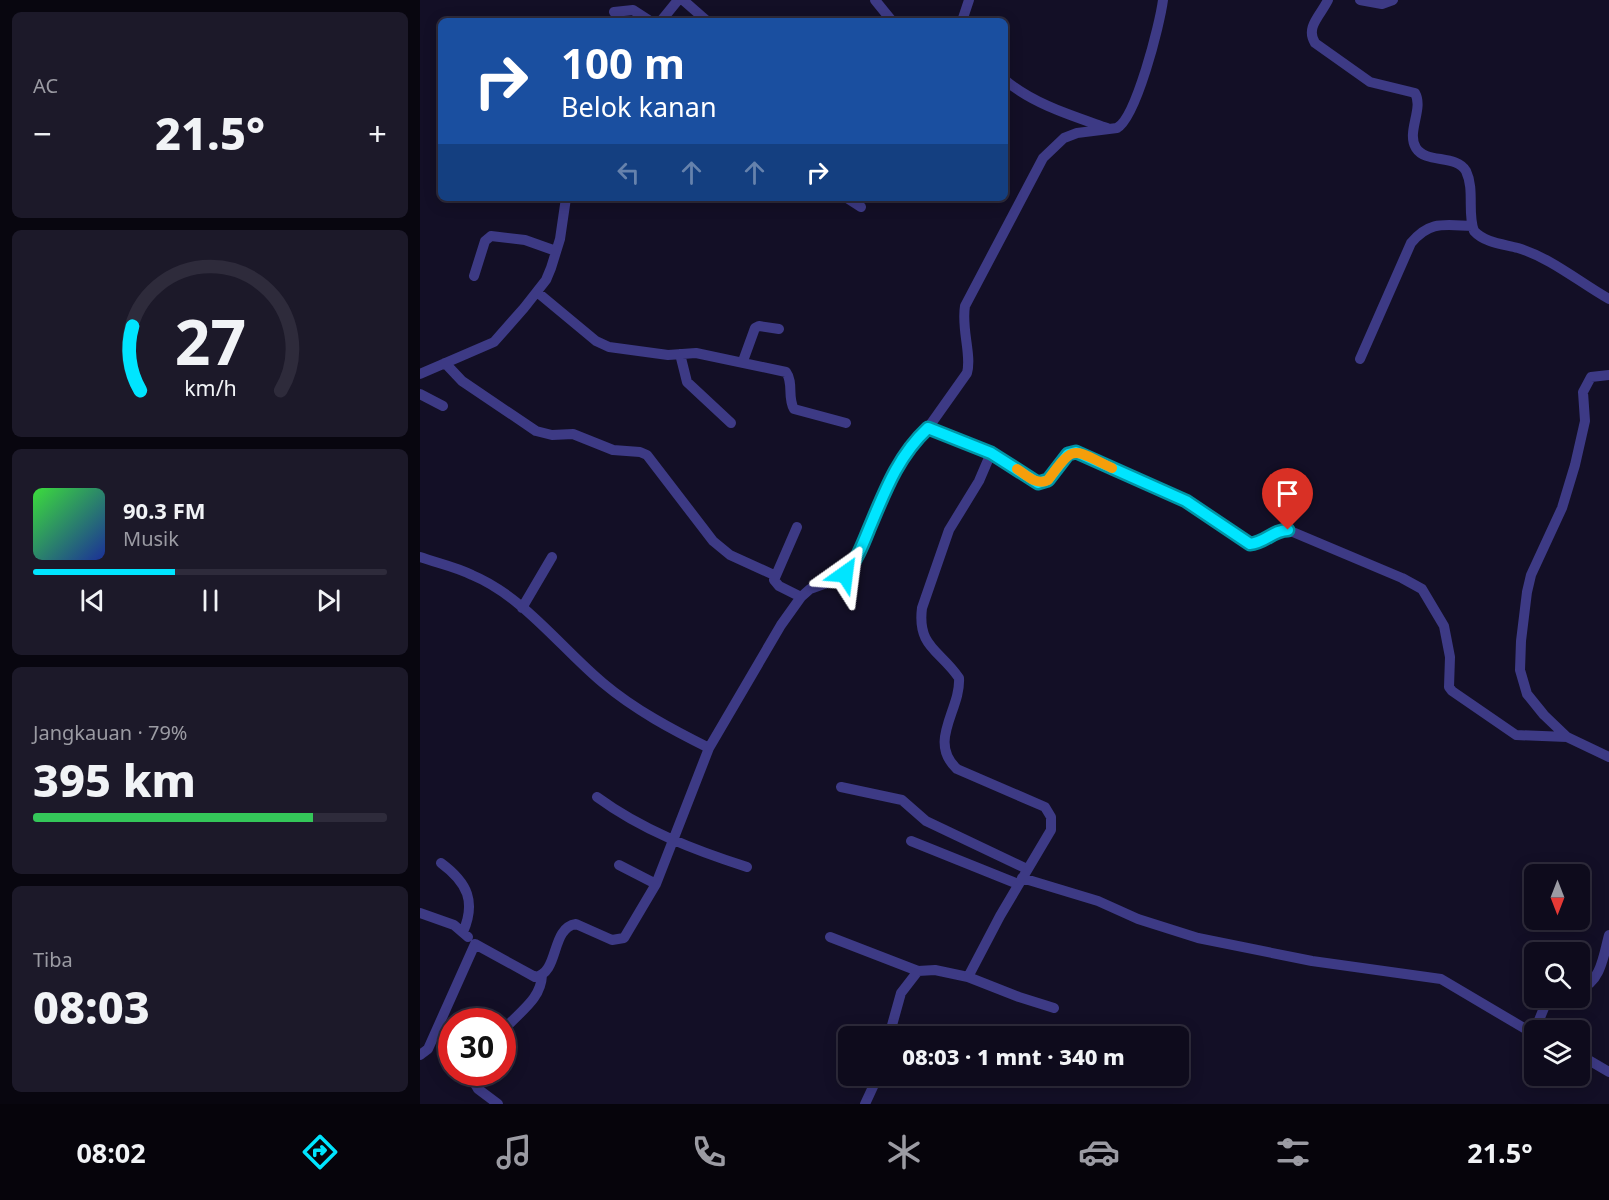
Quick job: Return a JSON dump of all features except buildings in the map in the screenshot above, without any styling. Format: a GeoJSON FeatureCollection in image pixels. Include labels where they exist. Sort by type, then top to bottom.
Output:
{"type":"FeatureCollection","features":[{"type":"Feature","properties":{"kind":"street"},"geometry":{"type":"LineString","coordinates":[[663,18],[678,0]]}},
{"type":"Feature","properties":{"kind":"street"},"geometry":{"type":"LineString","coordinates":[[682,0],[703,18]]}},
{"type":"Feature","properties":{"kind":"street"},"geometry":{"type":"LineString","coordinates":[[875,0],[890,18]]}},
{"type":"Feature","properties":{"kind":"street"},"geometry":{"type":"LineString","coordinates":[[963,18],[969,0]]}},
{"type":"Feature","properties":{"kind":"street"},"geometry":{"type":"LineString","coordinates":[[420,913],[454,925],[475,944],[531,976],[542,975],[547,970],[563,932],[571,924],[576,924],[612,940],[624,938],[656,884],[709,748],[781,626],[801,597],[810,590],[835,580],[850,569],[898,463],[908,448],[928,428],[967,373],[969,365],[962,321],[965,306],[1043,158],[1064,138],[1077,133],[1123,125],[1129,115],[1154,40],[1163,0]]}},
{"type":"Feature","properties":{"kind":"street"},"geometry":{"type":"LineString","coordinates":[[1328,0],[1311,29],[1315,43],[1370,82],[1415,93],[1418,99],[1414,134],[1416,148],[1422,153],[1464,168],[1470,184],[1472,226],[1478,235],[1543,259],[1609,298]]}},
{"type":"Feature","properties":{"kind":"street"},"geometry":{"type":"LineString","coordinates":[[1360,0],[1382,4],[1393,0]]}},
{"type":"Feature","properties":{"kind":"street"},"geometry":{"type":"LineString","coordinates":[[614,12],[633,10],[645,18]]}},
{"type":"Feature","properties":{"kind":"street"},"geometry":{"type":"LineString","coordinates":[[1008,83],[1014,88],[1070,115],[1110,129]]}},
{"type":"Feature","properties":{"kind":"street"},"geometry":{"type":"LineString","coordinates":[[420,374],[494,342],[537,292],[546,280],[556,251],[565,201]]}},
{"type":"Feature","properties":{"kind":"street"},"geometry":{"type":"LineString","coordinates":[[851,201],[861,207]]}},
{"type":"Feature","properties":{"kind":"street"},"geometry":{"type":"LineString","coordinates":[[1360,359],[1411,243],[1420,232],[1436,225],[1472,226]]}},
{"type":"Feature","properties":{"kind":"street"},"geometry":{"type":"LineString","coordinates":[[474,276],[485,241],[491,236],[525,240],[556,251]]}},
{"type":"Feature","properties":{"kind":"street"},"geometry":{"type":"LineString","coordinates":[[537,292],[588,335],[609,347],[680,354],[696,353],[743,361],[786,372],[790,380],[789,399],[794,409],[846,423]]}},
{"type":"Feature","properties":{"kind":"street"},"geometry":{"type":"LineString","coordinates":[[743,361],[755,328],[759,326],[779,329]]}},
{"type":"Feature","properties":{"kind":"street"},"geometry":{"type":"LineString","coordinates":[[680,354],[687,382],[731,423]]}},
{"type":"Feature","properties":{"kind":"street"},"geometry":{"type":"LineString","coordinates":[[445,363],[462,381],[536,431],[552,435],[573,434],[613,450],[640,452],[647,455],[712,541],[730,555],[774,575],[779,586],[801,597]]}},
{"type":"Feature","properties":{"kind":"street"},"geometry":{"type":"LineString","coordinates":[[1609,375],[1591,377],[1583,392],[1585,421],[1575,465],[1554,528],[1531,575],[1523,614],[1521,641],[1522,684],[1545,715],[1567,737],[1609,757]]}},
{"type":"Feature","properties":{"kind":"street"},"geometry":{"type":"LineString","coordinates":[[420,394],[443,406]]}},
{"type":"Feature","properties":{"kind":"street"},"geometry":{"type":"LineString","coordinates":[[928,428],[991,453],[1038,483],[1048,480],[1068,454],[1076,452],[1186,501],[1250,544],[1257,543],[1273,532],[1288,530],[1415,584],[1434,606],[1444,626],[1448,641],[1449,687],[1452,691],[1516,735],[1567,737]]}},
{"type":"Feature","properties":{"kind":"street"},"geometry":{"type":"LineString","coordinates":[[968,977],[1051,830],[1051,817],[1045,807],[957,769],[946,757],[943,738],[959,689],[959,678],[927,643],[921,621],[922,608],[949,530],[979,481],[991,453]]}},
{"type":"Feature","properties":{"kind":"street"},"geometry":{"type":"LineString","coordinates":[[774,575],[797,527]]}},
{"type":"Feature","properties":{"kind":"street"},"geometry":{"type":"LineString","coordinates":[[522,608],[552,556]]}},
{"type":"Feature","properties":{"kind":"street"},"geometry":{"type":"LineString","coordinates":[[420,557],[474,575],[522,608],[604,683],[666,726],[709,748]]}},
{"type":"Feature","properties":{"kind":"street"},"geometry":{"type":"LineString","coordinates":[[841,787],[902,800],[926,821],[1023,877]]}},
{"type":"Feature","properties":{"kind":"street"},"geometry":{"type":"LineString","coordinates":[[597,797],[629,820],[712,856],[747,867]]}},
{"type":"Feature","properties":{"kind":"street"},"geometry":{"type":"LineString","coordinates":[[911,841],[1098,901],[1138,919],[1198,938],[1312,961],[1441,979],[1524,1027]]}},
{"type":"Feature","properties":{"kind":"street"},"geometry":{"type":"LineString","coordinates":[[441,863],[453,872],[469,898],[471,912],[463,932]]}},
{"type":"Feature","properties":{"kind":"street"},"geometry":{"type":"LineString","coordinates":[[619,865],[656,884]]}},
{"type":"Feature","properties":{"kind":"street"},"geometry":{"type":"LineString","coordinates":[[1590,983],[1596,976],[1609,935]]}},
{"type":"Feature","properties":{"kind":"street"},"geometry":{"type":"LineString","coordinates":[[830,937],[918,971],[935,970],[968,977],[1019,998],[1054,1008]]}},
{"type":"Feature","properties":{"kind":"street"},"geometry":{"type":"LineString","coordinates":[[420,1055],[428,1049],[475,944]]}},
{"type":"Feature","properties":{"kind":"street"},"geometry":{"type":"LineString","coordinates":[[892,1026],[902,993],[918,971]]}},
{"type":"Feature","properties":{"kind":"street"},"geometry":{"type":"LineString","coordinates":[[516,1018],[532,1001],[541,987],[542,975]]}},
{"type":"Feature","properties":{"kind":"street"},"geometry":{"type":"LineString","coordinates":[[1590,1061],[1609,1072]]}},
{"type":"Feature","properties":{"kind":"street"},"geometry":{"type":"LineString","coordinates":[[476,1086],[498,1104]]}},
{"type":"Feature","properties":{"kind":"street"},"geometry":{"type":"LineString","coordinates":[[866,1104],[874,1086]]}},
{"type":"Feature","properties":{"kind":"slow traffic"},"geometry":{"type":"LineString","coordinates":[[1017,469],[1038,483],[1044,483],[1068,454],[1076,452],[1112,468]]}},
{"type":"Feature","properties":{"kind":"route"},"geometry":{"type":"LineString","coordinates":[[845,574],[859,551],[898,463],[908,448],[928,428],[991,453],[1038,483],[1048,480],[1068,454],[1076,452],[1186,501],[1250,544],[1257,543],[1273,532],[1288,530]]}}]}
